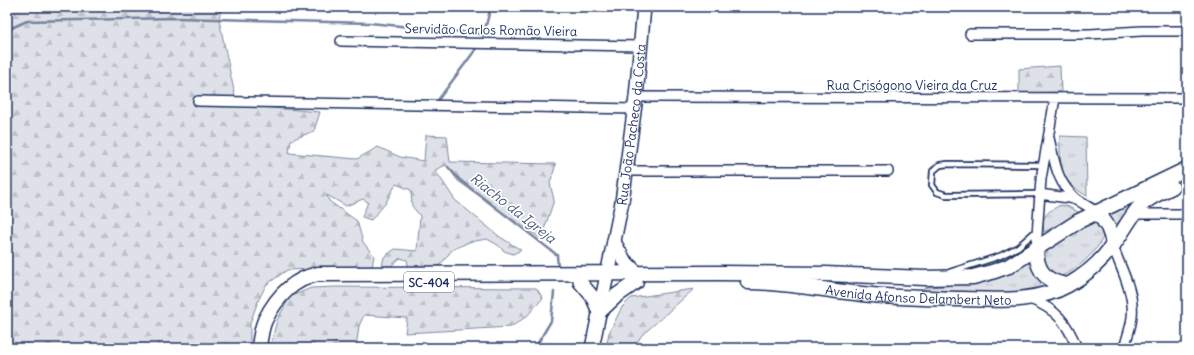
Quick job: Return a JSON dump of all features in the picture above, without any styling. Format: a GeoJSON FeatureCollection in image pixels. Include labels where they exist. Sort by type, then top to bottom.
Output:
{"type":"FeatureCollection","features":[{"type":"Feature","properties":{"kind":"main road","name":"Avenida Afonso Delambert Neto"},"geometry":{"type":"LineString","coordinates":[[607,277],[802,273],[875,277],[973,277],[1009,266],[1063,231],[1096,212],[1187,169]]}},
{"type":"Feature","properties":{"kind":"main road","name":"Avenida Afonso Delambert Neto"},"geometry":{"type":"LineString","coordinates":[[636,277],[761,282],[863,294],[973,299],[1028,298],[1038,296],[1067,285],[1086,274],[1113,246],[1134,214],[1149,199],[1187,180]]}},
{"type":"Feature","properties":{"kind":"main road"},"geometry":{"type":"LineString","coordinates":[[1096,212],[1106,223],[1110,231],[1113,246]]}},
{"type":"Feature","properties":{"kind":"main road"},"geometry":{"type":"LineString","coordinates":[[1036,249],[1036,257],[1039,267],[1044,274],[1051,280],[1067,285]]}},
{"type":"Feature","properties":{"kind":"main road","name":"SC-404"},"geometry":{"type":"LineString","coordinates":[[259,348],[265,321],[280,296],[290,287],[310,276],[325,274],[607,277]]}},
{"type":"Feature","properties":{"kind":"main road","name":"SC-404"},"geometry":{"type":"LineString","coordinates":[[280,296],[302,285],[318,283],[580,282],[607,277]]}},
{"type":"Feature","properties":{"kind":"main road"},"geometry":{"type":"LineString","coordinates":[[599,312],[636,277]]}},
{"type":"Feature","properties":{"kind":"main road"},"geometry":{"type":"LineString","coordinates":[[863,294],[875,277]]}},
{"type":"Feature","properties":{"kind":"street","name":"Rua João Pacheco da Costa"},"geometry":{"type":"LineString","coordinates":[[592,348],[627,171],[636,103],[644,7]]}},
{"type":"Feature","properties":{"kind":"street"},"geometry":{"type":"LineString","coordinates":[[970,34],[1090,34],[1142,31],[1187,31]]}},
{"type":"Feature","properties":{"kind":"street","name":"Servidão Carlos Romão Vieira"},"geometry":{"type":"LineString","coordinates":[[341,41],[641,46]]}},
{"type":"Feature","properties":{"kind":"street"},"geometry":{"type":"LineString","coordinates":[[1036,249],[1039,194],[1055,98]]}},
{"type":"Feature","properties":{"kind":"street","name":"Rua Crisógono Vieira da Cruz"},"geometry":{"type":"LineString","coordinates":[[198,101],[636,103],[1187,98]]}},
{"type":"Feature","properties":{"kind":"street"},"geometry":{"type":"LineString","coordinates":[[1048,135],[1059,178],[1065,188],[1076,199],[1096,212]]}},
{"type":"Feature","properties":{"kind":"street"},"geometry":{"type":"LineString","coordinates":[[627,171],[888,171]]}},
{"type":"Feature","properties":{"kind":"street"},"geometry":{"type":"LineString","coordinates":[[1039,194],[1076,199]]}},
{"type":"Feature","properties":{"kind":"street"},"geometry":{"type":"LineString","coordinates":[[1134,214],[1187,214]]}},
{"type":"Feature","properties":{"kind":"street"},"geometry":{"type":"LineString","coordinates":[[614,242],[636,277]]}},
{"type":"Feature","properties":{"kind":"street"},"geometry":{"type":"LineString","coordinates":[[1113,246],[1131,295],[1132,318],[1124,348]]}},
{"type":"Feature","properties":{"kind":"street"},"geometry":{"type":"LineString","coordinates":[[580,282],[592,296],[599,312]]}},
{"type":"Feature","properties":{"kind":"street"},"geometry":{"type":"LineString","coordinates":[[1028,298],[1044,304],[1064,322],[1072,333],[1077,348]]}},
{"type":"Feature","properties":{"kind":"lane"},"geometry":{"type":"LineString","coordinates":[[1039,194],[946,195],[937,192],[932,185],[934,171],[940,165],[1043,165]]}},
{"type":"Feature","properties":{"kind":"lane"},"geometry":{"type":"LineString","coordinates":[[925,278],[1000,256],[1018,247],[1037,230]]}},
{"type":"Feature","properties":{"kind":"green space"},"geometry":{"type":"Polygon","coordinates":[[[7,7],[221,7],[219,20],[237,105],[320,112],[314,131],[291,140],[289,153],[357,159],[378,147],[400,157],[424,161],[426,135],[447,136],[450,162],[556,164],[550,183],[554,200],[541,239],[458,181],[446,165],[435,170],[455,200],[500,237],[521,250],[513,254],[504,251],[498,245],[487,239],[469,242],[452,250],[440,265],[430,268],[409,270],[407,260],[400,258],[391,266],[382,266],[384,257],[395,249],[417,251],[420,216],[412,206],[411,190],[396,184],[385,204],[371,220],[362,217],[368,202],[363,199],[346,206],[327,195],[329,201],[357,221],[363,242],[374,256],[372,267],[287,270],[266,285],[258,301],[250,323],[250,348],[7,348],[7,7]]]}},
{"type":"Feature","properties":{"kind":"green space"},"geometry":{"type":"Polygon","coordinates":[[[1060,66],[1061,92],[1019,93],[1019,69],[1060,66]]]}},
{"type":"Feature","properties":{"kind":"green space"},"geometry":{"type":"Polygon","coordinates":[[[1060,136],[1086,137],[1087,196],[1069,183],[1063,173],[1060,136]]]}},
{"type":"Feature","properties":{"kind":"green space"},"geometry":{"type":"Polygon","coordinates":[[[1146,194],[1129,209],[1117,224],[1114,224],[1105,212],[1146,194]]]}},
{"type":"Feature","properties":{"kind":"green space"},"geometry":{"type":"Polygon","coordinates":[[[1060,205],[1067,206],[1080,213],[1044,232],[1044,218],[1048,212],[1060,205]]]}},
{"type":"Feature","properties":{"kind":"green space"},"geometry":{"type":"Polygon","coordinates":[[[1096,220],[1102,230],[1103,236],[1092,254],[1072,271],[1065,274],[1057,276],[1049,272],[1044,261],[1048,251],[1053,245],[1067,235],[1096,220]]]}},
{"type":"Feature","properties":{"kind":"green space"},"geometry":{"type":"Polygon","coordinates":[[[1029,261],[1032,263],[1039,278],[1046,286],[1038,290],[1007,294],[924,291],[924,288],[928,287],[980,281],[1005,273],[1029,261]]]}},
{"type":"Feature","properties":{"kind":"green space"},"geometry":{"type":"Polygon","coordinates":[[[311,288],[536,288],[543,298],[527,316],[511,327],[405,333],[407,318],[364,315],[359,326],[356,348],[270,348],[277,320],[290,297],[311,288]]]}},
{"type":"Feature","properties":{"kind":"green space"},"geometry":{"type":"Polygon","coordinates":[[[694,289],[641,336],[634,348],[606,348],[609,333],[622,307],[631,298],[694,289]]]}},
{"type":"Feature","properties":{"kind":"waterway"},"geometry":{"type":"LineString","coordinates":[[7,30],[27,21],[176,18],[370,23],[481,34],[483,36],[491,7]]}},
{"type":"Feature","properties":{"kind":"waterway","name":"Riacho da Igreja"},"geometry":{"type":"LineString","coordinates":[[438,100],[476,49]]}},
{"type":"Feature","properties":{"kind":"waterway","name":"Riacho da Igreja"},"geometry":{"type":"LineString","coordinates":[[448,167],[460,180],[557,255],[558,268]]}},
{"type":"Feature","properties":{"kind":"waterway","name":"Riacho da Igreja"},"geometry":{"type":"LineString","coordinates":[[535,348],[551,321],[554,292]]}}]}
